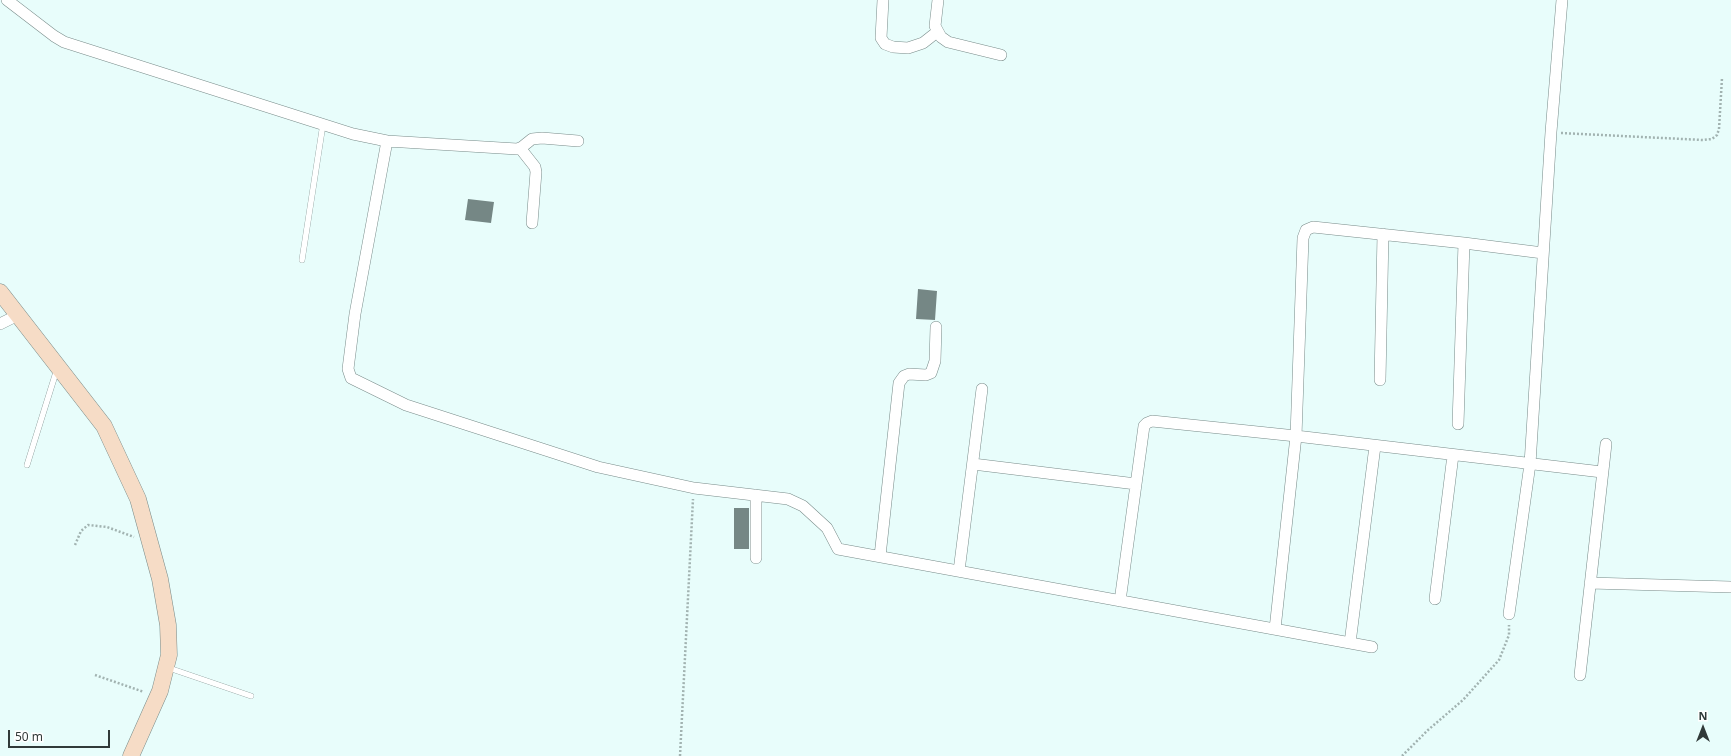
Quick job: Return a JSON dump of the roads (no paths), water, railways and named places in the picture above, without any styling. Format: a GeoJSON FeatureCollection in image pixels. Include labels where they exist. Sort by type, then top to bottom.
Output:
{"type":"FeatureCollection","features":[{"type":"Feature","properties":{"kind":"street"},"geometry":{"type":"LineString","coordinates":[[7,0],[64,42],[353,134],[388,141],[520,148],[532,139],[542,138],[578,141]]}},
{"type":"Feature","properties":{"kind":"street"},"geometry":{"type":"LineString","coordinates":[[883,0],[881,38],[885,44],[893,47],[908,48],[923,43],[937,32]]}},
{"type":"Feature","properties":{"kind":"street"},"geometry":{"type":"LineString","coordinates":[[938,0],[935,26],[937,32],[948,42],[1001,55]]}},
{"type":"Feature","properties":{"kind":"street"},"geometry":{"type":"LineString","coordinates":[[1509,614],[1530,464],[1551,132],[1562,0]]}},
{"type":"Feature","properties":{"kind":"street"},"geometry":{"type":"LineString","coordinates":[[388,141],[355,314],[348,369],[351,378],[406,405],[590,465],[694,488],[788,499],[803,506],[827,528],[838,549],[1372,647]]}},
{"type":"Feature","properties":{"kind":"street"},"geometry":{"type":"LineString","coordinates":[[520,148],[535,167],[536,172],[532,223]]}},
{"type":"Feature","properties":{"kind":"street"},"geometry":{"type":"LineString","coordinates":[[1275,629],[1296,436],[1303,238],[1306,230],[1313,227],[1543,253]]}},
{"type":"Feature","properties":{"kind":"street"},"geometry":{"type":"LineString","coordinates":[[1380,380],[1383,234]]}},
{"type":"Feature","properties":{"kind":"street"},"geometry":{"type":"LineString","coordinates":[[1458,424],[1464,243]]}},
{"type":"Feature","properties":{"kind":"street"},"geometry":{"type":"LineString","coordinates":[[0,292],[104,426],[138,500],[160,579],[168,626],[169,655],[158,696],[131,756]]}},
{"type":"Feature","properties":{"kind":"street"},"geometry":{"type":"LineString","coordinates":[[0,324],[18,315]]}},
{"type":"Feature","properties":{"kind":"street"},"geometry":{"type":"LineString","coordinates":[[880,556],[899,383],[904,376],[909,374],[926,375],[931,373],[935,361],[936,327]]}},
{"type":"Feature","properties":{"kind":"street"},"geometry":{"type":"LineString","coordinates":[[959,571],[982,389]]}},
{"type":"Feature","properties":{"kind":"street"},"geometry":{"type":"LineString","coordinates":[[1120,601],[1144,426],[1152,421],[1296,436],[1602,472]]}},
{"type":"Feature","properties":{"kind":"street"},"geometry":{"type":"LineString","coordinates":[[1580,675],[1606,444]]}},
{"type":"Feature","properties":{"kind":"street"},"geometry":{"type":"LineString","coordinates":[[1350,643],[1375,446]]}},
{"type":"Feature","properties":{"kind":"street"},"geometry":{"type":"LineString","coordinates":[[1436,599],[1453,455]]}},
{"type":"Feature","properties":{"kind":"street"},"geometry":{"type":"LineString","coordinates":[[973,464],[1136,484]]}},
{"type":"Feature","properties":{"kind":"street"},"geometry":{"type":"LineString","coordinates":[[756,495],[756,558]]}},
{"type":"Feature","properties":{"kind":"street"},"geometry":{"type":"LineString","coordinates":[[1590,583],[1731,587]]}},
{"type":"Feature","properties":{"kind":"lane"},"geometry":{"type":"LineString","coordinates":[[302,260],[323,124]]}},
{"type":"Feature","properties":{"kind":"lane"},"geometry":{"type":"LineString","coordinates":[[27,465],[58,366]]}},
{"type":"Feature","properties":{"kind":"lane"},"geometry":{"type":"LineString","coordinates":[[166,666],[251,696]]}}]}
